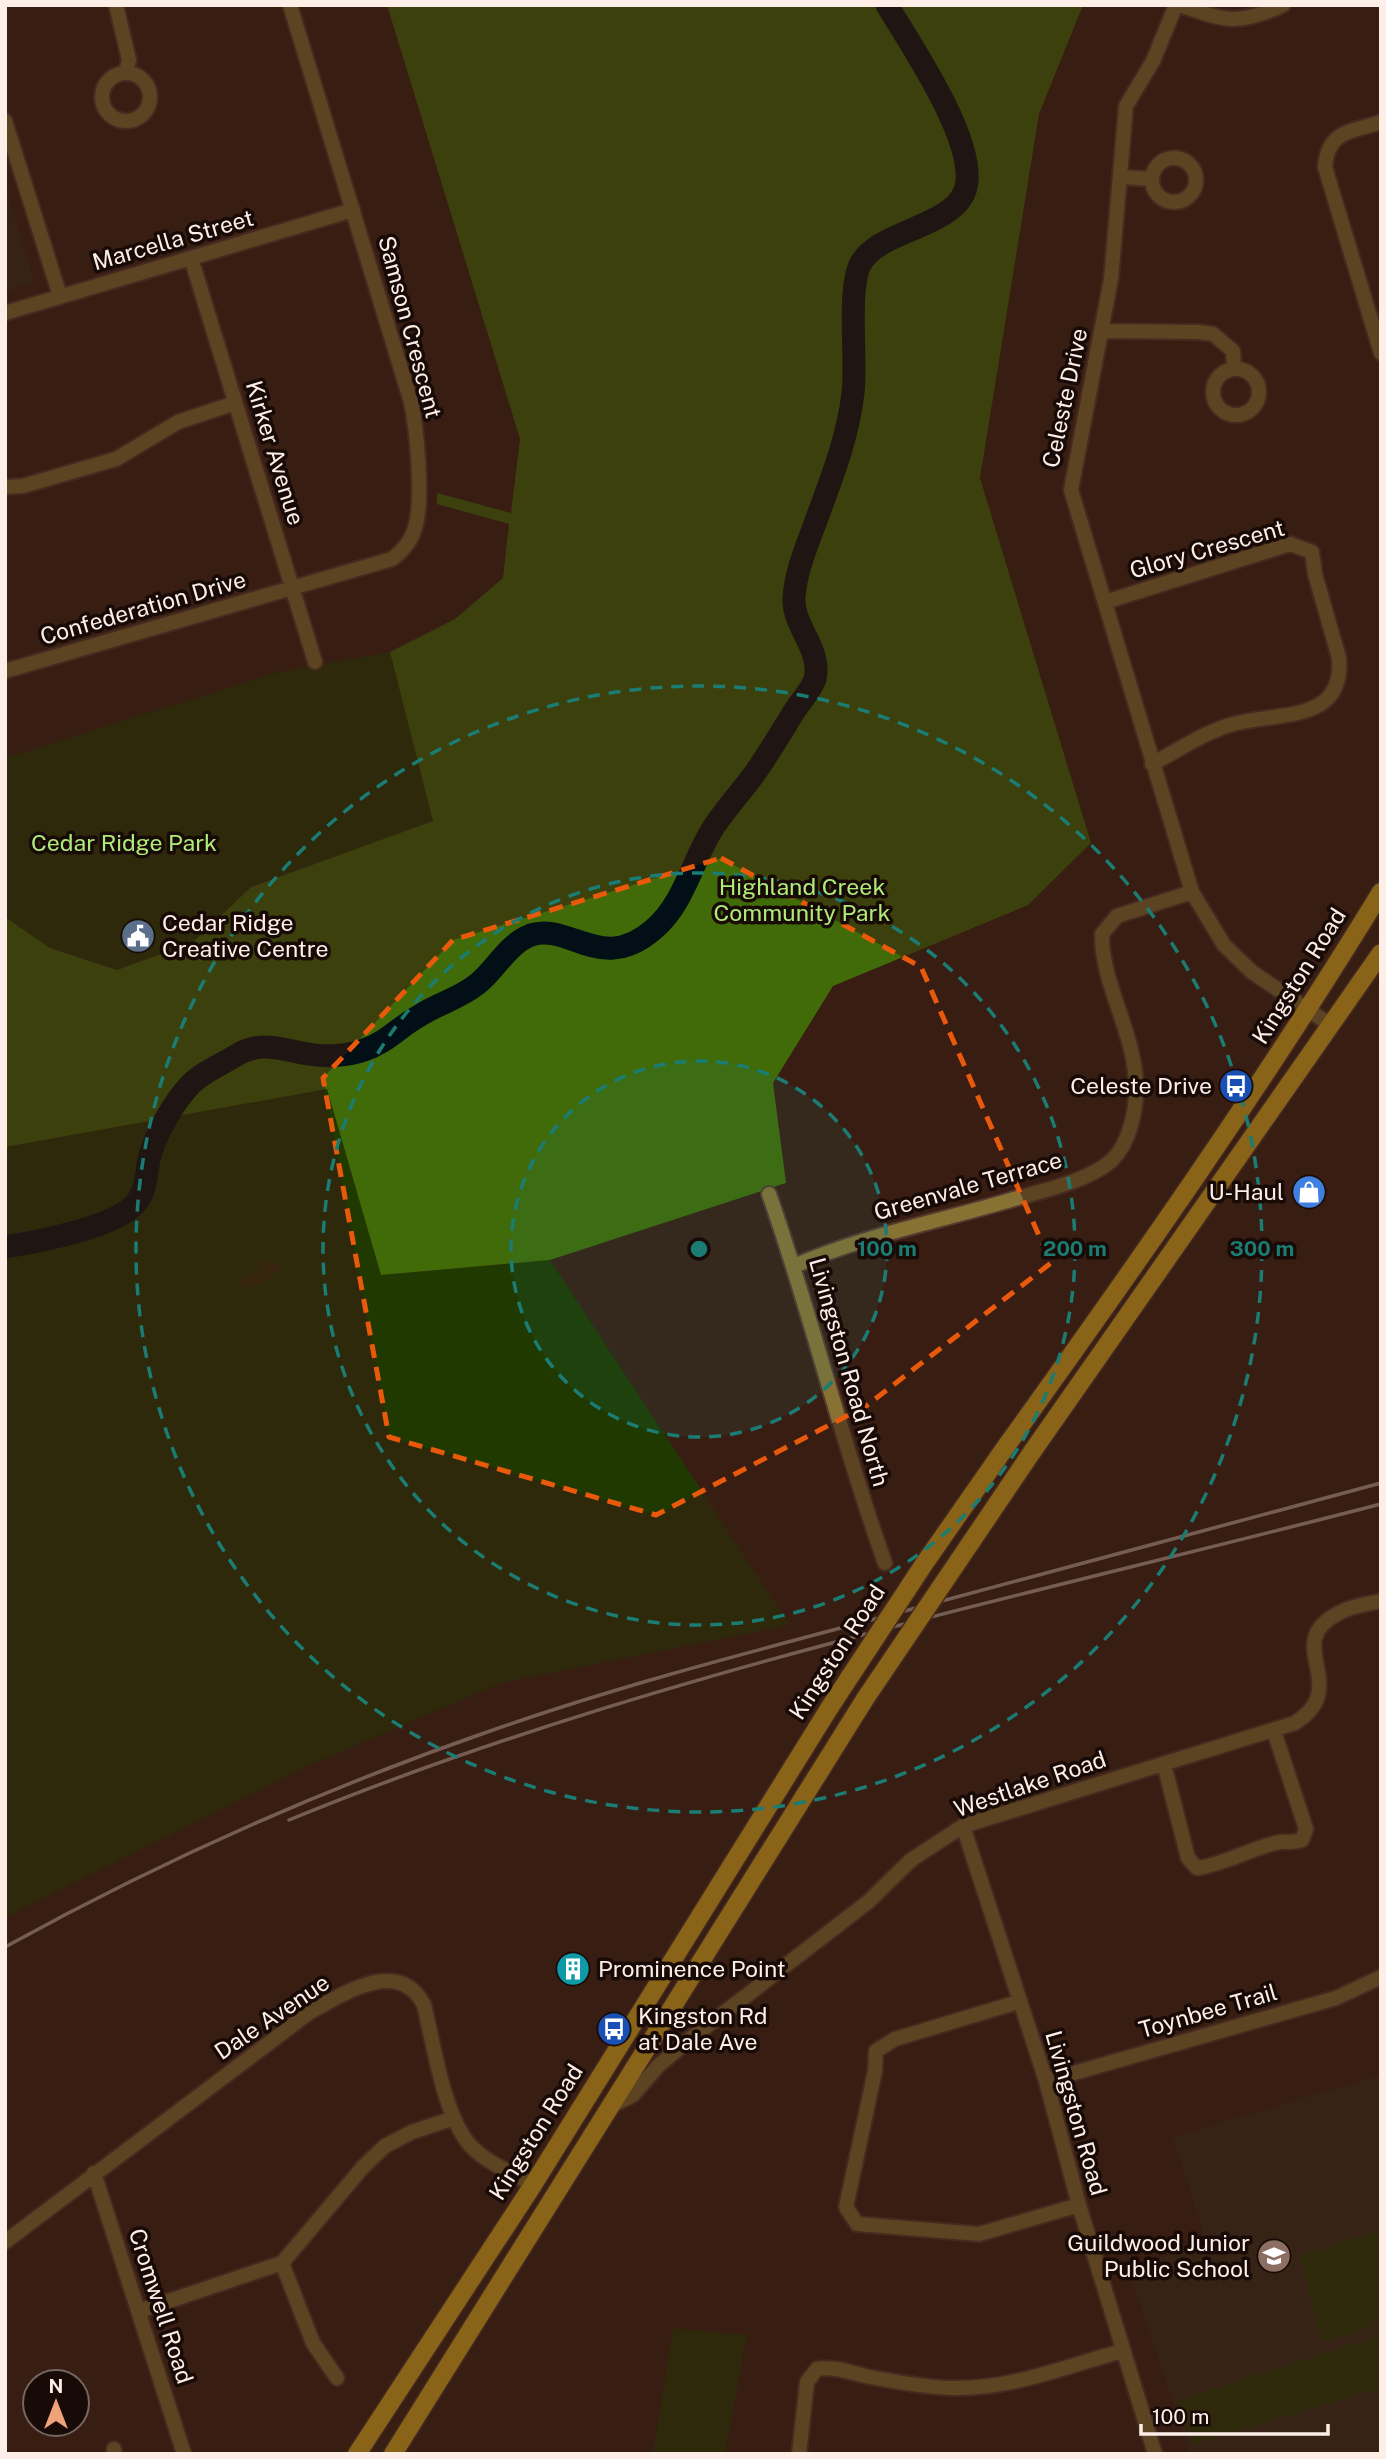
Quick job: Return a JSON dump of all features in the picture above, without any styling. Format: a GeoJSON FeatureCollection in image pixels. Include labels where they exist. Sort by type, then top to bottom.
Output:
{"type":"FeatureCollection","features":[{"type":"Feature","properties":{"kind":"main road","name":"Kingston Road"},"geometry":{"type":"LineString","coordinates":[[357,2454],[533,2185],[830,1707],[924,1564],[1167,1222],[1308,1012],[1381,891]]}},
{"type":"Feature","properties":{"kind":"main road"},"geometry":{"type":"LineString","coordinates":[[393,2454],[865,1699],[1032,1452],[1332,1027],[1381,953]]}},
{"type":"Feature","properties":{"kind":"street"},"geometry":{"type":"LineString","coordinates":[[116,5],[128,50],[126,72]]}},
{"type":"Feature","properties":{"kind":"street","name":"Samson Crescent"},"geometry":{"type":"LineString","coordinates":[[290,5],[414,418],[417,521],[407,545],[392,559],[293,590]]}},
{"type":"Feature","properties":{"kind":"street"},"geometry":{"type":"LineString","coordinates":[[1178,5],[1236,21],[1258,17],[1283,5]]}},
{"type":"Feature","properties":{"kind":"street","name":"Celeste Drive"},"geometry":{"type":"LineString","coordinates":[[1178,5],[1153,61],[1126,106],[1111,279],[1071,490],[1192,892],[1224,945],[1252,972],[1332,1027]]}},
{"type":"Feature","properties":{"kind":"street"},"geometry":{"type":"LineString","coordinates":[[5,121],[60,296]]}},
{"type":"Feature","properties":{"kind":"street"},"geometry":{"type":"LineString","coordinates":[[1381,122],[1338,136],[1327,149],[1325,167],[1381,353]]}},
{"type":"Feature","properties":{"kind":"street"},"geometry":{"type":"LineString","coordinates":[[1119,177],[1152,179]]}},
{"type":"Feature","properties":{"kind":"street","name":"Marcella Street"},"geometry":{"type":"LineString","coordinates":[[5,313],[353,211]]}},
{"type":"Feature","properties":{"kind":"street","name":"Kirker Avenue"},"geometry":{"type":"LineString","coordinates":[[191,258],[315,662]]}},
{"type":"Feature","properties":{"kind":"street"},"geometry":{"type":"LineString","coordinates":[[1102,331],[1213,334],[1233,351],[1234,369]]}},
{"type":"Feature","properties":{"kind":"street"},"geometry":{"type":"LineString","coordinates":[[5,487],[23,486],[116,459],[178,422],[235,403]]}},
{"type":"Feature","properties":{"kind":"street","name":"Glory Crescent"},"geometry":{"type":"LineString","coordinates":[[1105,602],[1290,544],[1302,546],[1312,552],[1315,574],[1339,657],[1340,671],[1336,690],[1311,710],[1227,726],[1152,764]]}},
{"type":"Feature","properties":{"kind":"street","name":"Confederation Drive"},"geometry":{"type":"LineString","coordinates":[[5,671],[293,590]]}},
{"type":"Feature","properties":{"kind":"street","name":"Greenvale Terrace"},"geometry":{"type":"LineString","coordinates":[[794,1266],[872,1238],[1052,1188],[1114,1158],[1130,1128],[1136,1091],[1132,1045],[1104,955],[1102,934],[1117,916],[1192,892]]}},
{"type":"Feature","properties":{"kind":"street","name":"Livingston Road North"},"geometry":{"type":"LineString","coordinates":[[769,1194],[794,1266],[854,1478],[885,1563]]}},
{"type":"Feature","properties":{"kind":"street","name":"Westlake Road"},"geometry":{"type":"LineString","coordinates":[[609,2107],[633,2095],[658,2066],[868,1902],[911,1860],[963,1826],[1295,1723],[1309,1712],[1317,1699],[1318,1683],[1312,1653],[1314,1640],[1325,1621],[1341,1611],[1381,1601]]}},
{"type":"Feature","properties":{"kind":"street"},"geometry":{"type":"LineString","coordinates":[[1164,1764],[1188,1858],[1196,1868],[1210,1867],[1221,1860],[1280,1841],[1291,1844],[1302,1840],[1307,1829],[1274,1731]]}},
{"type":"Feature","properties":{"kind":"street","name":"Livingston Road"},"geometry":{"type":"LineString","coordinates":[[963,1826],[1018,2002],[1046,2081],[1079,2205],[1155,2454]]}},
{"type":"Feature","properties":{"kind":"street","name":"Toynbee Trail"},"geometry":{"type":"LineString","coordinates":[[1046,2081],[1336,1997],[1381,1977]]}},
{"type":"Feature","properties":{"kind":"street","name":"Dale Avenue"},"geometry":{"type":"LineString","coordinates":[[5,2242],[310,2012],[343,1994],[381,1981],[403,1981],[416,1991],[424,2005],[454,2118],[469,2143],[492,2164],[533,2185]]}},
{"type":"Feature","properties":{"kind":"street"},"geometry":{"type":"LineString","coordinates":[[1018,2002],[895,2039],[876,2051],[875,2071],[846,2207],[857,2224],[979,2234],[1079,2205]]}},
{"type":"Feature","properties":{"kind":"street"},"geometry":{"type":"LineString","coordinates":[[139,2311],[282,2263],[363,2167],[385,2146],[412,2132],[454,2118]]}},
{"type":"Feature","properties":{"kind":"street","name":"Cromwell Road"},"geometry":{"type":"LineString","coordinates":[[94,2173],[184,2454]]}},
{"type":"Feature","properties":{"kind":"street"},"geometry":{"type":"LineString","coordinates":[[282,2263],[313,2343],[337,2378]]}},
{"type":"Feature","properties":{"kind":"street"},"geometry":{"type":"LineString","coordinates":[[799,2454],[807,2382],[817,2370],[838,2368],[897,2381],[976,2388],[1014,2383],[1123,2351]]}},
{"type":"Feature","properties":{"kind":"highlighted area"},"geometry":{"type":"Polygon","coordinates":[[[721,858],[921,967],[1051,1263],[866,1406],[656,1515],[389,1437],[323,1078],[453,940],[721,858]]]}},
{"type":"Feature","properties":{"kind":"shaded area"},"geometry":{"type":"Polygon","coordinates":[[[5,188],[35,282],[5,292],[5,188]]]}},
{"type":"Feature","properties":{"kind":"shaded area","name":"Guildwood Junior Public School"},"geometry":{"type":"Polygon","coordinates":[[[1381,2075],[1381,2454],[1191,2454],[1128,2269],[1207,2244],[1173,2137],[1381,2075]]]}},
{"type":"Feature","properties":{"kind":"green space","name":"Highland Creek Community Park"},"geometry":{"type":"Polygon","coordinates":[[[387,5],[1083,5],[1039,114],[980,478],[1091,843],[1028,905],[833,986],[773,1083],[786,1183],[550,1260],[381,1275],[327,1089],[5,1147],[5,917],[50,948],[117,970],[193,942],[251,887],[433,821],[390,652],[455,619],[503,578],[509,524],[437,504],[437,493],[511,513],[520,439],[387,5]]]}},
{"type":"Feature","properties":{"kind":"green space","name":"Cedar Ridge Park"},"geometry":{"type":"Polygon","coordinates":[[[390,652],[433,821],[251,887],[193,942],[117,970],[50,948],[5,917],[5,758],[279,672],[390,652]]]}},
{"type":"Feature","properties":{"kind":"green space"},"geometry":{"type":"Polygon","coordinates":[[[327,1089],[381,1275],[550,1260],[790,1625],[501,1683],[301,1769],[5,1918],[5,1147],[327,1089]]]}},
{"type":"Feature","properties":{"kind":"green space"},"geometry":{"type":"Polygon","coordinates":[[[1379,2231],[1381,2313],[1365,2330],[1321,2342],[1300,2255],[1379,2231]]]}},
{"type":"Feature","properties":{"kind":"green space"},"geometry":{"type":"Polygon","coordinates":[[[673,2328],[747,2335],[725,2454],[653,2454],[673,2328]]]}},
{"type":"Feature","properties":{"kind":"green space"},"geometry":{"type":"Polygon","coordinates":[[[1381,2335],[1381,2388],[1193,2444],[1177,2401],[1381,2335]]]}},
{"type":"Feature","properties":{"kind":"sand"},"geometry":{"type":"Polygon","coordinates":[[[265,1261],[279,1264],[280,1271],[258,1285],[241,1288],[237,1285],[242,1278],[265,1261]]]}},
{"type":"Feature","properties":{"kind":"waterway"},"geometry":{"type":"LineString","coordinates":[[5,1247],[75,1232],[126,1212],[142,1193],[152,1150],[177,1101],[200,1077],[246,1050],[263,1047],[322,1055],[344,1055],[364,1050],[412,1020],[469,990],[483,979],[508,951],[531,935],[559,935],[602,948],[618,948],[635,942],[654,929],[674,906],[715,825],[760,765],[815,679],[815,658],[795,609],[795,589],[802,558],[839,457],[851,409],[854,379],[854,289],[861,263],[871,251],[885,242],[937,218],[952,208],[962,196],[967,181],[966,161],[950,115],[887,5]]}},
{"type":"Feature","properties":{"kind":"railway"},"geometry":{"type":"LineString","coordinates":[[5,1947],[123,1885],[306,1801],[430,1752],[541,1714],[737,1656],[1381,1483]]}},
{"type":"Feature","properties":{"kind":"railway"},"geometry":{"type":"LineString","coordinates":[[289,1820],[422,1769],[556,1723],[692,1682],[967,1608],[1381,1504]]}},
{"type":"Feature","properties":{"kind":"place","name":"Cedar Ridge Creative Centre"},"geometry":{"type":"Point","coordinates":[138,936]}},
{"type":"Feature","properties":{"kind":"place","name":"Celeste Drive"},"geometry":{"type":"Point","coordinates":[1236,1086]}},
{"type":"Feature","properties":{"kind":"place","name":"U-Haul"},"geometry":{"type":"Point","coordinates":[1309,1192]}},
{"type":"Feature","properties":{"kind":"place","name":"Prominence Point"},"geometry":{"type":"Point","coordinates":[573,1969]}},
{"type":"Feature","properties":{"kind":"place","name":"Kingston Rd at Dale Ave"},"geometry":{"type":"Point","coordinates":[614,2029]}},
{"type":"Feature","properties":{"kind":"place","name":"Guildwood Junior Public School"},"geometry":{"type":"Point","coordinates":[1274,2256]}}]}
